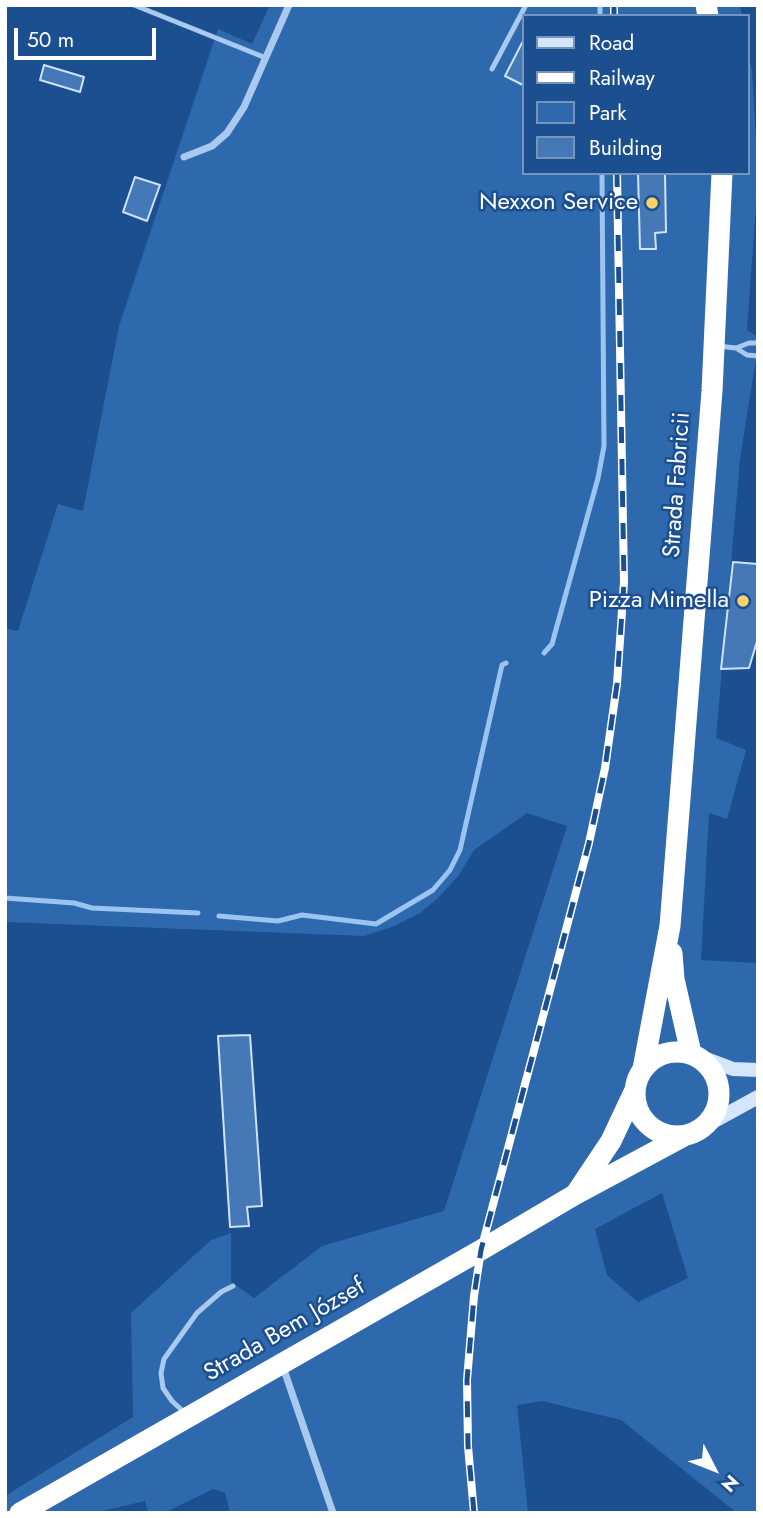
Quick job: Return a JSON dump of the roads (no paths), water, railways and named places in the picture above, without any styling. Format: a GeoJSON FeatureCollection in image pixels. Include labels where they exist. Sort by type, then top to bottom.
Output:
{"type":"FeatureCollection","features":[{"type":"Feature","properties":{"kind":"highway","name":"Strada Fabricii"},"geometry":{"type":"LineString","coordinates":[[643,1069],[670,926],[714,345],[722,175]]}},
{"type":"Feature","properties":{"kind":"highway","name":"Strada Fabricii"},"geometry":{"type":"LineString","coordinates":[[670,926],[674,979],[693,1054]]}},
{"type":"Feature","properties":{"kind":"highway"},"geometry":{"type":"LineString","coordinates":[[667,1053],[693,1054],[713,1070],[720,1094],[718,1106],[705,1126],[684,1136],[659,1132],[648,1125],[640,1115],[636,1102],[635,1090],[643,1069],[653,1059],[667,1053]]}},
{"type":"Feature","properties":{"kind":"highway","name":"Strada Bem József"},"geometry":{"type":"LineString","coordinates":[[576,1194],[611,1140],[635,1090]]}},
{"type":"Feature","properties":{"kind":"highway","name":"Strada Bem József"},"geometry":{"type":"LineString","coordinates":[[20,1513],[576,1194],[684,1136]]}},
{"type":"Feature","properties":{"kind":"main road"},"geometry":{"type":"LineString","coordinates":[[693,1054],[733,1069],[758,1070]]}},
{"type":"Feature","properties":{"kind":"main road"},"geometry":{"type":"LineString","coordinates":[[705,1126],[758,1097]]}},
{"type":"Feature","properties":{"kind":"street"},"geometry":{"type":"LineString","coordinates":[[184,157],[212,146],[227,133],[244,107],[289,5]]}},
{"type":"Feature","properties":{"kind":"street"},"geometry":{"type":"LineString","coordinates":[[282,1363],[332,1513]]}},
{"type":"Feature","properties":{"kind":"lane"},"geometry":{"type":"LineString","coordinates":[[134,5],[266,58]]}},
{"type":"Feature","properties":{"kind":"lane"},"geometry":{"type":"LineString","coordinates":[[492,69],[526,5]]}},
{"type":"Feature","properties":{"kind":"lane"},"geometry":{"type":"LineString","coordinates":[[736,348],[758,343]]}},
{"type":"Feature","properties":{"kind":"lane"},"geometry":{"type":"LineString","coordinates":[[714,345],[736,348],[747,355],[758,356]]}},
{"type":"Feature","properties":{"kind":"lane"},"geometry":{"type":"LineString","coordinates":[[188,1416],[163,1388],[161,1373],[164,1359],[197,1314],[221,1292],[233,1286]]}},
{"type":"Feature","properties":{"kind":"waterway"},"geometry":{"type":"LineString","coordinates":[[600,5],[600,14]]}},
{"type":"Feature","properties":{"kind":"waterway"},"geometry":{"type":"LineString","coordinates":[[544,653],[552,644],[598,478],[604,446],[602,175]]}},
{"type":"Feature","properties":{"kind":"waterway"},"geometry":{"type":"LineString","coordinates":[[219,916],[278,921],[302,915],[376,924],[433,890],[450,870],[460,850],[502,665],[506,663]]}},
{"type":"Feature","properties":{"kind":"waterway"},"geometry":{"type":"LineString","coordinates":[[5,898],[74,903],[92,908],[198,913]]}},
{"type":"Feature","properties":{"kind":"railway"},"geometry":{"type":"LineString","coordinates":[[614,5],[614,14]]}},
{"type":"Feature","properties":{"kind":"railway"},"geometry":{"type":"LineString","coordinates":[[474,1513],[468,1446],[467,1380],[481,1250],[589,843],[605,768],[617,684],[624,582],[617,175]]}},
{"type":"Feature","properties":{"kind":"place","name":"Nexxon Service"},"geometry":{"type":"Point","coordinates":[652,203]}},
{"type":"Feature","properties":{"kind":"place","name":"Pizza Mimella"},"geometry":{"type":"Point","coordinates":[743,601]}}]}
